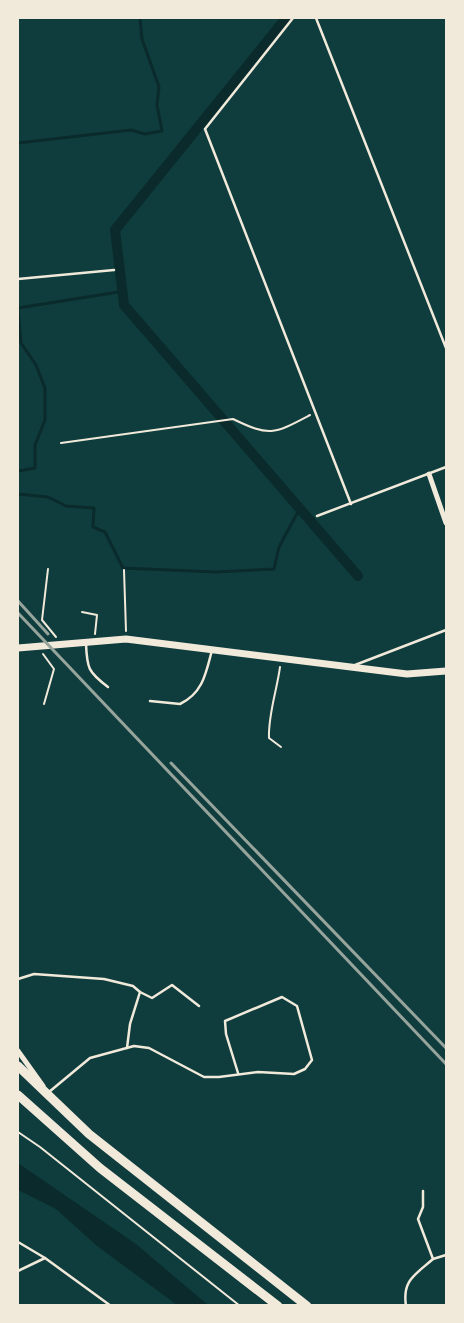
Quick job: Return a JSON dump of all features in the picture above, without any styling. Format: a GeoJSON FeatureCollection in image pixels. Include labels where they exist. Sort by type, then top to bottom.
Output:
{"type":"FeatureCollection","features":[{"type":"Feature","properties":{"kind":"main road"},"geometry":{"type":"LineString","coordinates":[[18,1066],[97,1140],[307,1306]]}},
{"type":"Feature","properties":{"kind":"main road"},"geometry":{"type":"LineString","coordinates":[[18,1095],[100,1168],[278,1306]]}},
{"type":"Feature","properties":{"kind":"street"},"geometry":{"type":"LineString","coordinates":[[429,474],[446,523]]}},
{"type":"Feature","properties":{"kind":"street"},"geometry":{"type":"LineString","coordinates":[[18,648],[126,639],[407,674],[446,671]]}},
{"type":"Feature","properties":{"kind":"street"},"geometry":{"type":"LineString","coordinates":[[18,1051],[48,1093]]}},
{"type":"Feature","properties":{"kind":"lane"},"geometry":{"type":"LineString","coordinates":[[293,18],[204,129],[352,504]]}},
{"type":"Feature","properties":{"kind":"lane"},"geometry":{"type":"LineString","coordinates":[[316,18],[446,348]]}},
{"type":"Feature","properties":{"kind":"lane"},"geometry":{"type":"LineString","coordinates":[[18,280],[114,270]]}},
{"type":"Feature","properties":{"kind":"lane"},"geometry":{"type":"LineString","coordinates":[[317,516],[446,467]]}},
{"type":"Feature","properties":{"kind":"lane"},"geometry":{"type":"LineString","coordinates":[[349,667],[446,630]]}},
{"type":"Feature","properties":{"kind":"lane"},"geometry":{"type":"LineString","coordinates":[[86,642],[87,664],[92,675],[108,687]]}},
{"type":"Feature","properties":{"kind":"lane"},"geometry":{"type":"LineString","coordinates":[[150,701],[180,704],[195,694],[203,682],[212,650]]}},
{"type":"Feature","properties":{"kind":"lane"},"geometry":{"type":"LineString","coordinates":[[18,979],[34,974],[104,979],[133,986],[152,998],[172,985],[199,1006]]}},
{"type":"Feature","properties":{"kind":"lane"},"geometry":{"type":"LineString","coordinates":[[127,1048],[130,1024],[140,992]]}},
{"type":"Feature","properties":{"kind":"lane"},"geometry":{"type":"LineString","coordinates":[[48,1093],[90,1058],[127,1048],[149,1048],[204,1077],[219,1078],[238,1073],[294,1074],[305,1068],[312,1060],[297,1006],[282,997],[225,1021],[226,1034],[238,1073]]}},
{"type":"Feature","properties":{"kind":"lane"},"geometry":{"type":"LineString","coordinates":[[423,1191],[423,1207],[418,1219],[433,1259]]}},
{"type":"Feature","properties":{"kind":"lane"},"geometry":{"type":"LineString","coordinates":[[18,1242],[45,1258],[111,1306]]}},
{"type":"Feature","properties":{"kind":"lane"},"geometry":{"type":"LineString","coordinates":[[406,1306],[404,1292],[408,1281],[433,1259],[446,1256]]}},
{"type":"Feature","properties":{"kind":"lane"},"geometry":{"type":"LineString","coordinates":[[18,1271],[45,1258]]}},
{"type":"Feature","properties":{"kind":"path"},"geometry":{"type":"LineString","coordinates":[[61,442],[233,419],[256,430],[270,432],[293,424],[315,412]]}},
{"type":"Feature","properties":{"kind":"path"},"geometry":{"type":"LineString","coordinates":[[48,569],[42,620],[60,644]]}},
{"type":"Feature","properties":{"kind":"path"},"geometry":{"type":"LineString","coordinates":[[124,570],[126,639]]}},
{"type":"Feature","properties":{"kind":"path"},"geometry":{"type":"LineString","coordinates":[[82,612],[97,615],[95,641]]}},
{"type":"Feature","properties":{"kind":"path"},"geometry":{"type":"LineString","coordinates":[[37,646],[54,669],[44,704]]}},
{"type":"Feature","properties":{"kind":"path"},"geometry":{"type":"LineString","coordinates":[[281,658],[275,700],[268,724],[269,738],[282,747]]}},
{"type":"Feature","properties":{"kind":"path"},"geometry":{"type":"LineString","coordinates":[[18,1132],[40,1147],[240,1306]]}},
{"type":"Feature","properties":{"kind":"water"},"geometry":{"type":"Polygon","coordinates":[[[18,1163],[136,1244],[208,1305],[177,1305],[97,1246],[56,1209],[18,1190],[18,1163]]]}},
{"type":"Feature","properties":{"kind":"waterway"},"geometry":{"type":"LineString","coordinates":[[18,143],[131,130],[145,134],[162,131],[157,105],[159,87],[142,39],[140,18]]}},
{"type":"Feature","properties":{"kind":"waterway"},"geometry":{"type":"LineString","coordinates":[[286,18],[115,230],[124,305],[358,576]]}},
{"type":"Feature","properties":{"kind":"waterway"},"geometry":{"type":"LineString","coordinates":[[18,308],[125,291]]}},
{"type":"Feature","properties":{"kind":"waterway"},"geometry":{"type":"LineString","coordinates":[[18,309],[21,343],[36,365],[45,388],[45,420],[35,445],[35,468],[18,471]]}},
{"type":"Feature","properties":{"kind":"waterway"},"geometry":{"type":"LineString","coordinates":[[18,494],[48,497],[66,506],[94,508],[93,527],[105,532],[123,568],[216,572],[274,569],[279,547],[300,508]]}},
{"type":"Feature","properties":{"kind":"railway"},"geometry":{"type":"LineString","coordinates":[[18,601],[48,634]]}},
{"type":"Feature","properties":{"kind":"railway"},"geometry":{"type":"LineString","coordinates":[[18,613],[446,1064]]}},
{"type":"Feature","properties":{"kind":"railway"},"geometry":{"type":"LineString","coordinates":[[171,763],[446,1048]]}}]}
